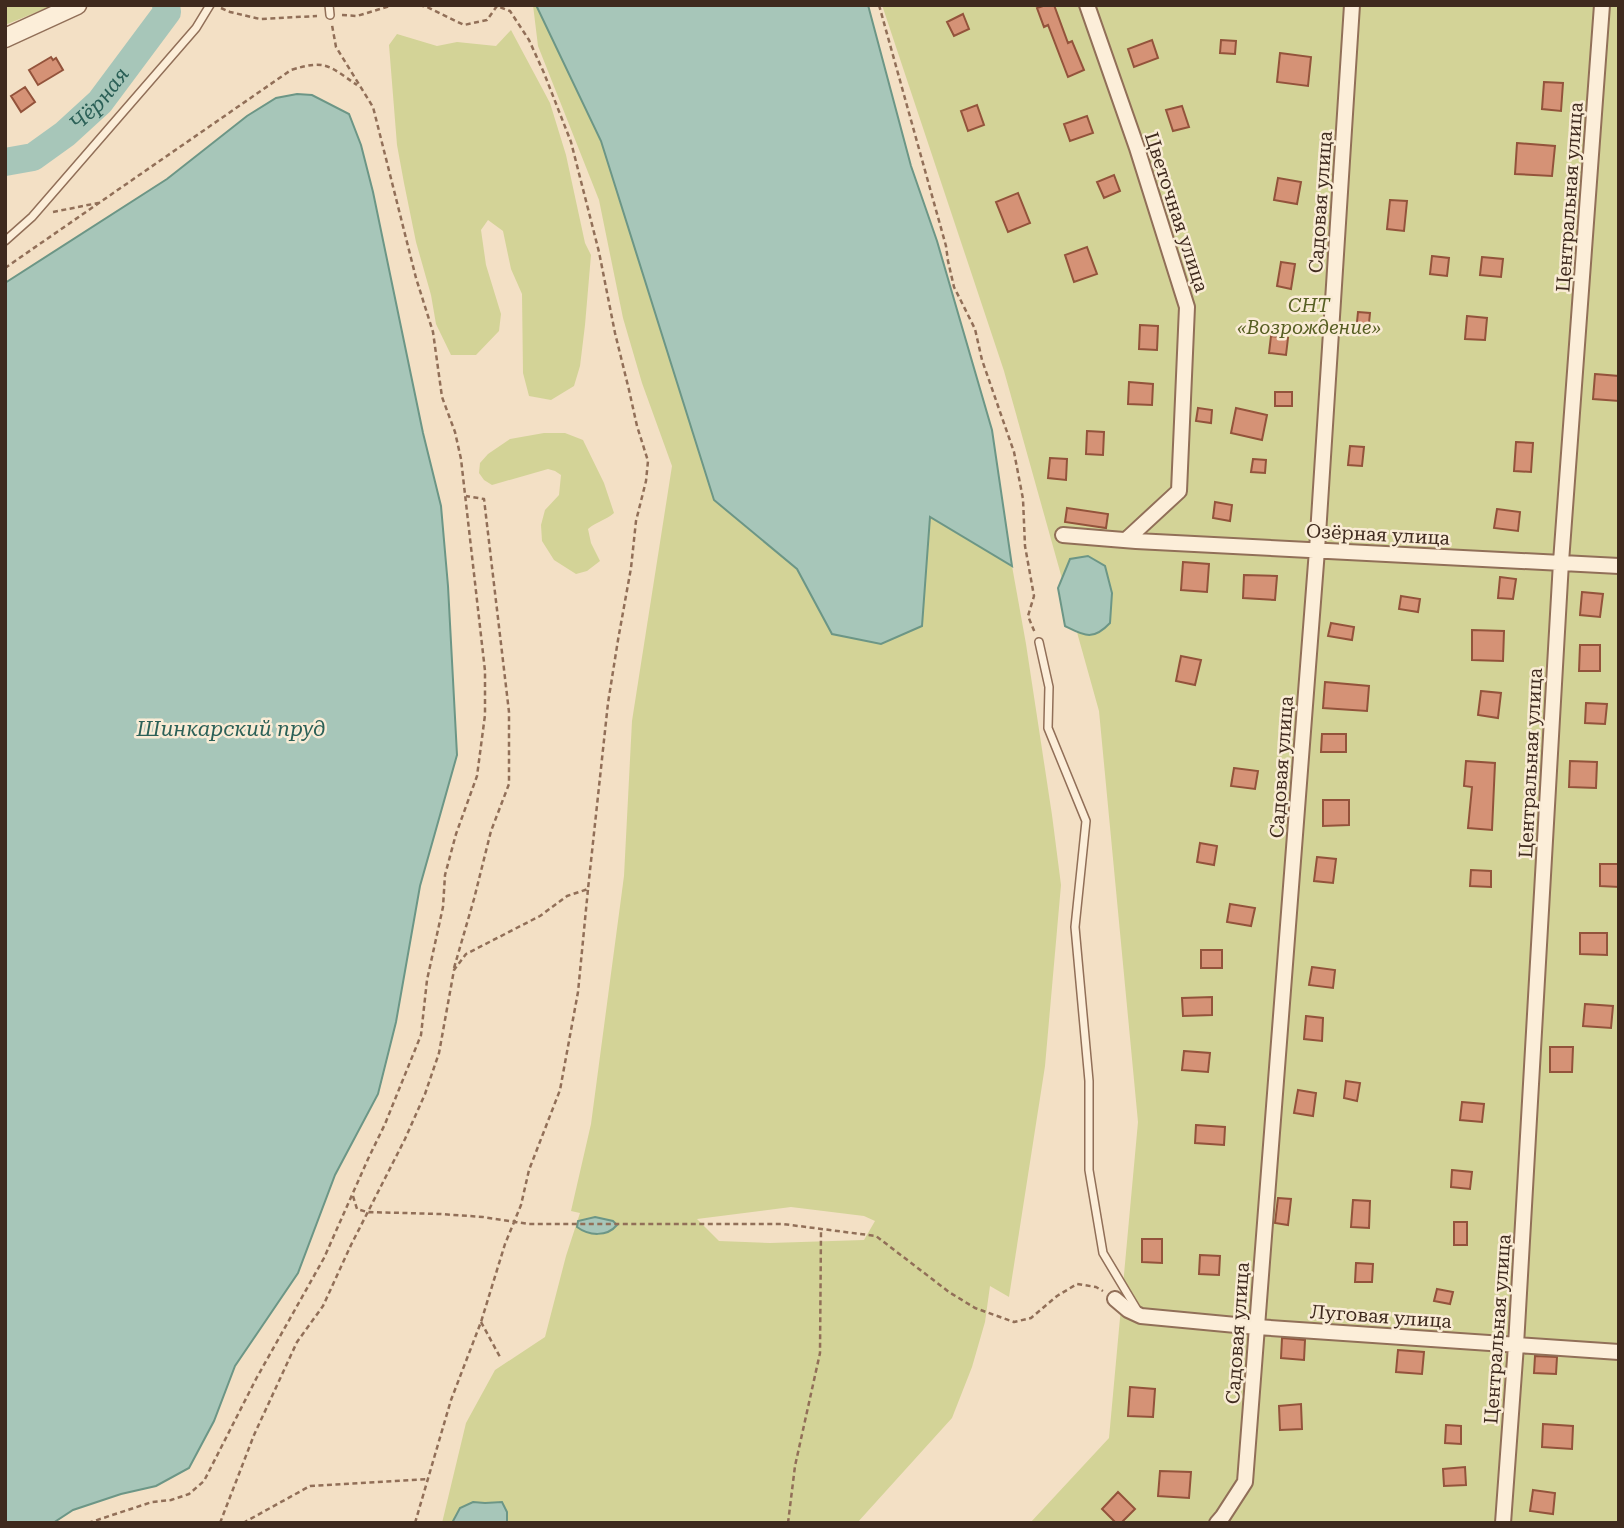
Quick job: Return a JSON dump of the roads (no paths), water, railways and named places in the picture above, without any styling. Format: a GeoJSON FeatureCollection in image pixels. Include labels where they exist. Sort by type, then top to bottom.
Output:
{"type":"FeatureCollection","features":[{"type":"Feature","properties":{"kind":"street"},"geometry":{"type":"LineString","coordinates":[[5,38],[77,5]]}},
{"type":"Feature","properties":{"kind":"street","name":"Цветочная улица"},"geometry":{"type":"LineString","coordinates":[[1087,5],[1137,148],[1187,307],[1179,491],[1131,541]]}},
{"type":"Feature","properties":{"kind":"street","name":"Садовая улица"},"geometry":{"type":"LineString","coordinates":[[1217,1523],[1245,1482],[1317,550],[1352,5]]}},
{"type":"Feature","properties":{"kind":"street","name":"Центральная улица"},"geometry":{"type":"LineString","coordinates":[[1503,1523],[1516,1345],[1561,562],[1602,5]]}},
{"type":"Feature","properties":{"kind":"street","name":"Озёрная улица"},"geometry":{"type":"LineString","coordinates":[[1063,535],[1131,541],[1619,566]]}},
{"type":"Feature","properties":{"kind":"street"},"geometry":{"type":"LineString","coordinates":[[1115,1299],[1141,1316]]}},
{"type":"Feature","properties":{"kind":"street","name":"Луговая улица"},"geometry":{"type":"LineString","coordinates":[[1141,1316],[1619,1353]]}},
{"type":"Feature","properties":{"kind":"lane"},"geometry":{"type":"LineString","coordinates":[[5,241],[32,217],[213,5]]}},
{"type":"Feature","properties":{"kind":"lane"},"geometry":{"type":"LineString","coordinates":[[329,5],[330,15]]}},
{"type":"Feature","properties":{"kind":"lane"},"geometry":{"type":"LineString","coordinates":[[1039,642],[1049,687],[1048,728],[1086,821],[1075,927],[1090,1081],[1089,1170],[1103,1253],[1141,1316]]}},
{"type":"Feature","properties":{"kind":"water"},"geometry":{"type":"Polygon","coordinates":[[[536,5],[868,5],[911,166],[937,241],[992,430],[1012,566],[930,517],[922,626],[881,644],[832,634],[797,569],[714,500],[601,141],[536,5]]]}},
{"type":"Feature","properties":{"kind":"water","name":"Шинкарский пруд"},"geometry":{"type":"Polygon","coordinates":[[[297,94],[312,95],[349,114],[361,145],[373,192],[423,433],[441,506],[457,755],[420,886],[396,1022],[378,1094],[335,1175],[298,1273],[235,1366],[214,1421],[189,1468],[156,1486],[73,1510],[53,1523],[5,1523],[5,283],[167,179],[247,116],[276,98],[297,94]]]}},
{"type":"Feature","properties":{"kind":"water"},"geometry":{"type":"Polygon","coordinates":[[[1088,556],[1105,566],[1112,593],[1110,623],[1099,632],[1089,635],[1065,626],[1058,588],[1070,559],[1088,556]]]}},
{"type":"Feature","properties":{"kind":"water"},"geometry":{"type":"Polygon","coordinates":[[[595,1217],[613,1221],[617,1225],[608,1232],[598,1234],[577,1227],[578,1221],[595,1217]]]}},
{"type":"Feature","properties":{"kind":"water"},"geometry":{"type":"Polygon","coordinates":[[[473,1502],[502,1502],[507,1512],[507,1523],[452,1523],[460,1508],[473,1502]]]}},
{"type":"Feature","properties":{"kind":"waterway","name":"Чёрная"},"geometry":{"type":"LineString","coordinates":[[5,162],[33,157],[65,134],[100,102],[167,12],[166,5]]}},
{"type":"Feature","properties":{"kind":"park label","name":"СНТ «Возрождение»"},"geometry":{"type":"Point","coordinates":[1309,316]}}]}
